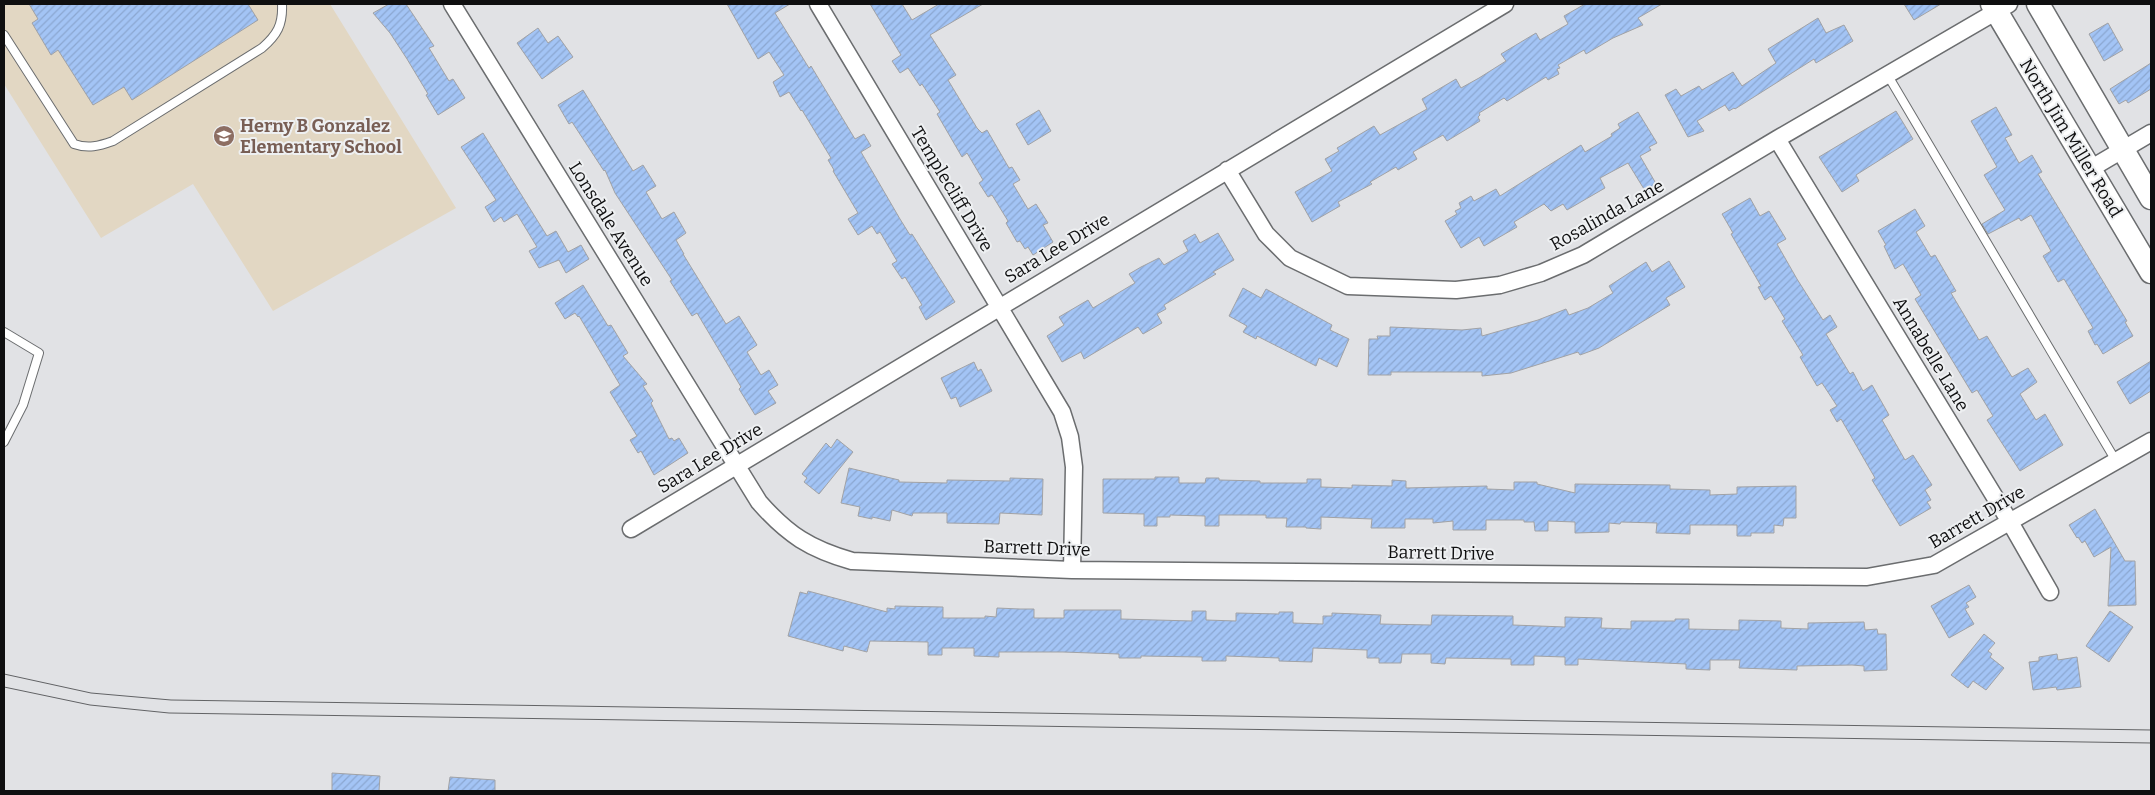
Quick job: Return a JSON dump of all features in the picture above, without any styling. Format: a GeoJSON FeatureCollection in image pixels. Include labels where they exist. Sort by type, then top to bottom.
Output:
{"type":"FeatureCollection","features":[{"type":"Feature","properties":{"kind":"main road"},"geometry":{"type":"LineString","coordinates":[[2038,4],[2151,198]]}},
{"type":"Feature","properties":{"kind":"main road","name":"North Jim Miller Road"},"geometry":{"type":"LineString","coordinates":[[1999,6],[2090,169],[2151,272]]}},
{"type":"Feature","properties":{"kind":"street","name":"Lonsdale Avenue"},"geometry":{"type":"LineString","coordinates":[[452,4],[736,466]]}},
{"type":"Feature","properties":{"kind":"street","name":"Templecliff Drive"},"geometry":{"type":"LineString","coordinates":[[818,4],[1062,412],[1070,437],[1074,467],[1072,570]]}},
{"type":"Feature","properties":{"kind":"street","name":"Sara Lee Drive"},"geometry":{"type":"LineString","coordinates":[[631,529],[1505,4]]}},
{"type":"Feature","properties":{"kind":"street","name":"Rosalinda Lane"},"geometry":{"type":"LineString","coordinates":[[1227,170],[1266,234],[1290,258],[1348,286],[1456,290],[1500,285],[1541,273],[1583,255],[1999,6]]}},
{"type":"Feature","properties":{"kind":"street"},"geometry":{"type":"LineString","coordinates":[[2090,169],[2151,133]]}},
{"type":"Feature","properties":{"kind":"street","name":"Annabelle Lane"},"geometry":{"type":"LineString","coordinates":[[1777,139],[2010,522],[2050,592]]}},
{"type":"Feature","properties":{"kind":"street","name":"Barrett Drive"},"geometry":{"type":"LineString","coordinates":[[736,466],[759,502],[779,524],[802,541],[827,554],[852,561],[1072,570],[1867,577],[1934,565],[2151,441]]}},
{"type":"Feature","properties":{"kind":"lane"},"geometry":{"type":"LineString","coordinates":[[4,36],[74,144],[82,147],[98,146],[113,142],[262,48],[276,35],[280,26],[282,4]]}},
{"type":"Feature","properties":{"kind":"lane"},"geometry":{"type":"LineString","coordinates":[[1888,74],[2116,461]]}},
{"type":"Feature","properties":{"kind":"lane"},"geometry":{"type":"LineString","coordinates":[[4,332],[39,352],[23,404],[4,442]]}},
{"type":"Feature","properties":{"kind":"shaded area","name":"Herny B Gonzalez Elementary School"},"geometry":{"type":"Polygon","coordinates":[[[4,4],[330,4],[456,208],[273,311],[193,184],[101,238],[4,84],[4,4]]]}},
{"type":"Feature","properties":{"kind":"building"},"geometry":{"type":"Polygon","coordinates":[[[29,4],[248,4],[258,20],[132,100],[124,87],[93,105],[58,50],[51,55],[32,23],[38,19],[29,4]]]}},
{"type":"Feature","properties":{"kind":"building"},"geometry":{"type":"Polygon","coordinates":[[[389,4],[406,4],[434,46],[429,48],[449,81],[453,79],[465,98],[438,115],[407,59],[390,33],[373,13],[389,4]]]}},
{"type":"Feature","properties":{"kind":"building"},"geometry":{"type":"Polygon","coordinates":[[[727,4],[790,4],[775,13],[809,68],[811,66],[855,139],[864,134],[871,146],[861,152],[910,235],[912,234],[955,302],[926,320],[919,307],[922,305],[905,277],[902,279],[892,264],[897,261],[880,232],[877,234],[872,226],[858,235],[848,219],[858,213],[833,171],[828,160],[831,158],[789,92],[780,97],[773,82],[784,75],[769,52],[758,59],[727,4]]]}},
{"type":"Feature","properties":{"kind":"building"},"geometry":{"type":"Polygon","coordinates":[[[870,4],[902,4],[912,20],[939,4],[983,4],[930,35],[956,75],[948,80],[977,128],[982,133],[987,130],[1009,168],[1012,167],[1020,180],[1013,184],[1028,209],[1036,204],[1048,223],[1043,225],[1053,242],[1033,255],[1028,247],[1025,249],[1020,241],[1017,242],[1006,223],[1008,221],[992,195],[988,197],[979,183],[983,180],[967,153],[962,157],[937,114],[940,112],[922,84],[920,86],[908,68],[900,73],[892,61],[901,55],[870,4]]]}},
{"type":"Feature","properties":{"kind":"building"},"geometry":{"type":"Polygon","coordinates":[[[1585,4],[1662,4],[1638,18],[1643,25],[1613,38],[1586,54],[1584,50],[1558,65],[1560,68],[1557,69],[1559,74],[1548,80],[1546,77],[1507,101],[1504,98],[1479,113],[1480,121],[1447,141],[1443,135],[1413,152],[1417,159],[1398,170],[1396,167],[1370,182],[1372,184],[1338,202],[1340,206],[1312,222],[1295,192],[1332,171],[1325,159],[1339,151],[1337,148],[1374,126],[1380,135],[1427,109],[1422,99],[1456,79],[1461,88],[1479,78],[1506,61],[1501,54],[1536,33],[1540,40],[1568,24],[1564,16],[1585,4]]]}},
{"type":"Feature","properties":{"kind":"building"},"geometry":{"type":"Polygon","coordinates":[[[1904,4],[1941,4],[1914,20],[1904,4]]]}},
{"type":"Feature","properties":{"kind":"building"},"geometry":{"type":"Polygon","coordinates":[[[1818,18],[1826,33],[1844,25],[1853,41],[1816,63],[1814,59],[1735,109],[1729,111],[1725,105],[1697,121],[1704,131],[1688,137],[1665,95],[1676,89],[1681,96],[1699,86],[1702,90],[1733,72],[1742,86],[1776,63],[1768,49],[1818,18]]]}},
{"type":"Feature","properties":{"kind":"building"},"geometry":{"type":"Polygon","coordinates":[[[2108,23],[2123,50],[2104,61],[2089,34],[2108,23]]]}},
{"type":"Feature","properties":{"kind":"building"},"geometry":{"type":"Polygon","coordinates":[[[538,28],[548,43],[558,36],[573,57],[542,79],[517,43],[538,28]]]}},
{"type":"Feature","properties":{"kind":"building"},"geometry":{"type":"Polygon","coordinates":[[[2151,63],[2151,89],[2128,103],[2126,100],[2119,104],[2110,89],[2151,63]]]}},
{"type":"Feature","properties":{"kind":"building"},"geometry":{"type":"Polygon","coordinates":[[[583,90],[633,171],[643,165],[656,186],[646,192],[662,219],[674,212],[686,233],[676,240],[726,324],[739,316],[757,345],[747,352],[761,375],[769,370],[778,385],[768,391],[776,403],[755,415],[739,389],[741,387],[697,313],[692,316],[670,281],[672,280],[615,193],[605,170],[572,122],[569,124],[558,105],[583,90]]]}},
{"type":"Feature","properties":{"kind":"building"},"geometry":{"type":"Polygon","coordinates":[[[1996,107],[2012,135],[2005,138],[2019,163],[2032,155],[2042,172],[2038,174],[2127,321],[2125,322],[2133,336],[2103,354],[2097,344],[2095,345],[2088,331],[2093,328],[2064,279],[2058,282],[2043,256],[2051,251],[2031,215],[2021,221],[2019,218],[1988,234],[1982,224],[2005,210],[1984,175],[1997,167],[1971,121],[1996,107]]]}},
{"type":"Feature","properties":{"kind":"building"},"geometry":{"type":"Polygon","coordinates":[[[1039,110],[1051,131],[1028,145],[1016,124],[1039,110]]]}},
{"type":"Feature","properties":{"kind":"building"},"geometry":{"type":"Polygon","coordinates":[[[1896,111],[1913,139],[1856,175],[1859,181],[1842,192],[1819,157],[1896,111]]]}},
{"type":"Feature","properties":{"kind":"building"},"geometry":{"type":"Polygon","coordinates":[[[1638,112],[1657,143],[1649,147],[1651,150],[1640,156],[1658,187],[1647,194],[1628,163],[1600,178],[1605,188],[1567,210],[1563,204],[1551,211],[1544,204],[1514,222],[1517,227],[1484,246],[1479,237],[1461,248],[1445,221],[1457,214],[1455,211],[1461,208],[1459,203],[1471,196],[1474,201],[1496,189],[1500,196],[1581,145],[1585,152],[1612,136],[1611,134],[1620,128],[1618,124],[1638,112]]]}},
{"type":"Feature","properties":{"kind":"building"},"geometry":{"type":"Polygon","coordinates":[[[483,133],[547,236],[556,231],[568,252],[581,245],[589,259],[566,273],[559,260],[539,268],[529,251],[537,247],[517,214],[504,222],[501,217],[494,222],[485,207],[496,200],[461,147],[483,133]]]}},
{"type":"Feature","properties":{"kind":"building"},"geometry":{"type":"Polygon","coordinates":[[[1750,198],[1760,216],[1769,211],[1786,239],[1777,244],[1797,279],[1823,320],[1830,315],[1837,327],[1826,334],[1850,374],[1853,372],[1863,391],[1872,385],[1889,415],[1882,420],[1905,460],[1913,455],[1932,485],[1925,490],[1931,500],[1927,502],[1931,508],[1900,526],[1872,480],[1875,478],[1841,419],[1837,422],[1830,410],[1837,406],[1822,383],[1817,386],[1800,357],[1803,355],[1782,321],[1785,319],[1771,296],[1765,300],[1758,287],[1761,286],[1731,234],[1733,233],[1722,214],[1750,198]]]}},
{"type":"Feature","properties":{"kind":"building"},"geometry":{"type":"Polygon","coordinates":[[[1915,209],[1925,226],[1916,232],[1931,257],[1935,255],[1956,291],[1951,293],[1979,340],[1987,336],[2012,377],[2028,368],[2037,382],[2020,394],[2036,420],[2045,414],[2063,445],[2020,471],[1987,420],[1993,416],[1977,390],[1972,393],[1915,299],[1921,295],[1903,264],[1895,269],[1884,246],[1886,245],[1878,231],[1915,209]]]}},
{"type":"Feature","properties":{"kind":"building"},"geometry":{"type":"Polygon","coordinates":[[[1218,233],[1234,260],[1213,272],[1216,274],[1164,305],[1166,309],[1157,314],[1162,323],[1143,334],[1138,327],[1084,359],[1081,352],[1062,362],[1047,336],[1064,325],[1059,317],[1088,300],[1093,308],[1135,283],[1129,274],[1159,258],[1164,265],[1188,251],[1183,241],[1195,234],[1200,243],[1218,233]]]}},
{"type":"Feature","properties":{"kind":"building"},"geometry":{"type":"Polygon","coordinates":[[[1669,261],[1685,287],[1666,298],[1670,305],[1599,348],[1580,355],[1578,352],[1511,373],[1482,376],[1482,372],[1391,372],[1391,375],[1368,375],[1369,339],[1378,339],[1377,336],[1390,336],[1390,327],[1462,330],[1481,328],[1482,336],[1538,320],[1566,309],[1569,315],[1588,308],[1613,293],[1609,286],[1646,262],[1652,272],[1669,261]]]}},
{"type":"Feature","properties":{"kind":"building"},"geometry":{"type":"Polygon","coordinates":[[[583,285],[608,326],[611,325],[628,353],[623,356],[647,384],[643,386],[653,401],[651,403],[669,439],[672,438],[674,441],[679,438],[688,453],[654,475],[641,451],[638,453],[630,440],[637,436],[610,392],[620,385],[579,316],[575,313],[565,319],[555,303],[583,285]]]}},
{"type":"Feature","properties":{"kind":"building"},"geometry":{"type":"Polygon","coordinates":[[[1243,288],[1261,298],[1266,289],[1332,325],[1330,330],[1349,339],[1337,367],[1319,358],[1316,366],[1257,336],[1256,339],[1243,332],[1247,326],[1229,316],[1243,288]]]}},
{"type":"Feature","properties":{"kind":"building"},"geometry":{"type":"Polygon","coordinates":[[[2151,361],[2151,391],[2130,404],[2117,382],[2151,361]]]}},
{"type":"Feature","properties":{"kind":"building"},"geometry":{"type":"Polygon","coordinates":[[[974,362],[978,371],[981,369],[992,391],[960,407],[956,397],[951,399],[941,378],[974,362]]]}},
{"type":"Feature","properties":{"kind":"building"},"geometry":{"type":"Polygon","coordinates":[[[837,439],[853,452],[819,494],[804,482],[807,478],[802,474],[826,443],[831,448],[837,439]]]}},
{"type":"Feature","properties":{"kind":"building"},"geometry":{"type":"Polygon","coordinates":[[[849,468],[899,480],[899,482],[947,483],[947,480],[1010,481],[1010,478],[1043,479],[1042,515],[1000,513],[999,524],[947,523],[947,513],[913,513],[912,516],[892,510],[890,521],[858,516],[860,507],[841,503],[849,468]]]}},
{"type":"Feature","properties":{"kind":"building"},"geometry":{"type":"Polygon","coordinates":[[[1155,477],[1179,477],[1179,483],[1205,483],[1206,478],[1260,481],[1260,483],[1307,483],[1307,479],[1321,479],[1321,487],[1352,488],[1352,485],[1392,486],[1392,480],[1406,481],[1406,488],[1487,486],[1487,489],[1514,490],[1514,482],[1537,482],[1537,484],[1575,493],[1575,484],[1670,485],[1670,489],[1710,490],[1710,495],[1737,494],[1737,487],[1796,486],[1796,518],[1784,518],[1783,526],[1774,525],[1774,533],[1751,533],[1751,536],[1737,536],[1737,525],[1690,525],[1690,534],[1656,533],[1657,523],[1621,522],[1620,524],[1609,523],[1609,532],[1575,533],[1575,522],[1548,521],[1548,531],[1535,531],[1534,522],[1524,522],[1524,520],[1486,520],[1486,530],[1453,530],[1453,521],[1433,523],[1433,519],[1405,519],[1405,528],[1371,528],[1372,519],[1321,517],[1321,529],[1286,527],[1287,518],[1266,518],[1266,515],[1219,515],[1219,526],[1205,526],[1205,516],[1170,515],[1170,517],[1157,517],[1157,526],[1144,526],[1144,514],[1103,513],[1103,479],[1155,479],[1155,477]]]}},
{"type":"Feature","properties":{"kind":"building"},"geometry":{"type":"Polygon","coordinates":[[[2095,509],[2125,561],[2135,561],[2136,605],[2108,606],[2111,547],[2094,557],[2085,541],[2082,543],[2077,538],[2069,525],[2095,509]]]}},
{"type":"Feature","properties":{"kind":"building"},"geometry":{"type":"Polygon","coordinates":[[[1969,585],[1976,597],[1966,603],[1969,607],[1965,609],[1974,624],[1949,638],[1931,606],[1969,585]]]}},
{"type":"Feature","properties":{"kind":"building"},"geometry":{"type":"Polygon","coordinates":[[[808,591],[887,612],[887,608],[895,609],[895,606],[943,607],[943,618],[996,617],[997,608],[1034,609],[1034,618],[1064,618],[1064,610],[1121,610],[1121,619],[1192,621],[1192,611],[1206,611],[1206,620],[1236,621],[1236,613],[1279,614],[1279,612],[1293,612],[1293,623],[1323,624],[1323,616],[1332,616],[1332,613],[1381,615],[1380,624],[1431,625],[1432,615],[1513,616],[1513,625],[1565,627],[1565,617],[1602,618],[1601,628],[1631,629],[1631,621],[1675,621],[1675,619],[1689,619],[1689,629],[1739,630],[1739,620],[1781,621],[1781,628],[1808,629],[1808,623],[1864,622],[1865,630],[1877,629],[1878,634],[1886,634],[1887,670],[1864,671],[1864,666],[1852,665],[1797,666],[1797,670],[1739,668],[1740,660],[1710,660],[1710,670],[1686,669],[1686,664],[1578,659],[1578,665],[1565,665],[1565,657],[1534,656],[1534,665],[1511,665],[1511,659],[1446,658],[1445,664],[1431,663],[1431,654],[1402,654],[1401,663],[1379,663],[1379,658],[1367,658],[1367,650],[1313,648],[1312,662],[1279,661],[1279,658],[1226,656],[1226,661],[1202,661],[1202,657],[1141,656],[1141,658],[1119,658],[1119,654],[1063,652],[999,652],[999,657],[974,656],[974,648],[942,648],[942,655],[928,655],[928,642],[870,641],[867,652],[844,646],[843,651],[788,636],[800,592],[807,594],[808,591]]]}},
{"type":"Feature","properties":{"kind":"building"},"geometry":{"type":"Polygon","coordinates":[[[2110,611],[2133,627],[2109,662],[2086,646],[2110,611]]]}},
{"type":"Feature","properties":{"kind":"building"},"geometry":{"type":"Polygon","coordinates":[[[1984,634],[1995,643],[1988,651],[1992,654],[1990,657],[2004,668],[1986,690],[1973,681],[1968,688],[1951,675],[1984,634]]]}},
{"type":"Feature","properties":{"kind":"building"},"geometry":{"type":"Polygon","coordinates":[[[2057,654],[2058,660],[2077,657],[2081,687],[2057,690],[2056,687],[2033,690],[2029,662],[2039,661],[2039,657],[2057,654]]]}},
{"type":"Feature","properties":{"kind":"building"},"geometry":{"type":"Polygon","coordinates":[[[332,773],[380,776],[379,791],[332,791],[332,773]]]}},
{"type":"Feature","properties":{"kind":"building"},"geometry":{"type":"Polygon","coordinates":[[[450,777],[495,780],[495,791],[448,791],[450,777]]]}},
{"type":"Feature","properties":{"kind":"tram line"},"geometry":{"type":"LineString","coordinates":[[4,674],[91,693],[171,700],[2151,730]]}},
{"type":"Feature","properties":{"kind":"tram line"},"geometry":{"type":"LineString","coordinates":[[4,687],[90,705],[169,713],[2151,743]]}},
{"type":"Feature","properties":{"kind":"place","name":"Herny B Gonzalez Elementary School"},"geometry":{"type":"Point","coordinates":[224,136]}}]}
